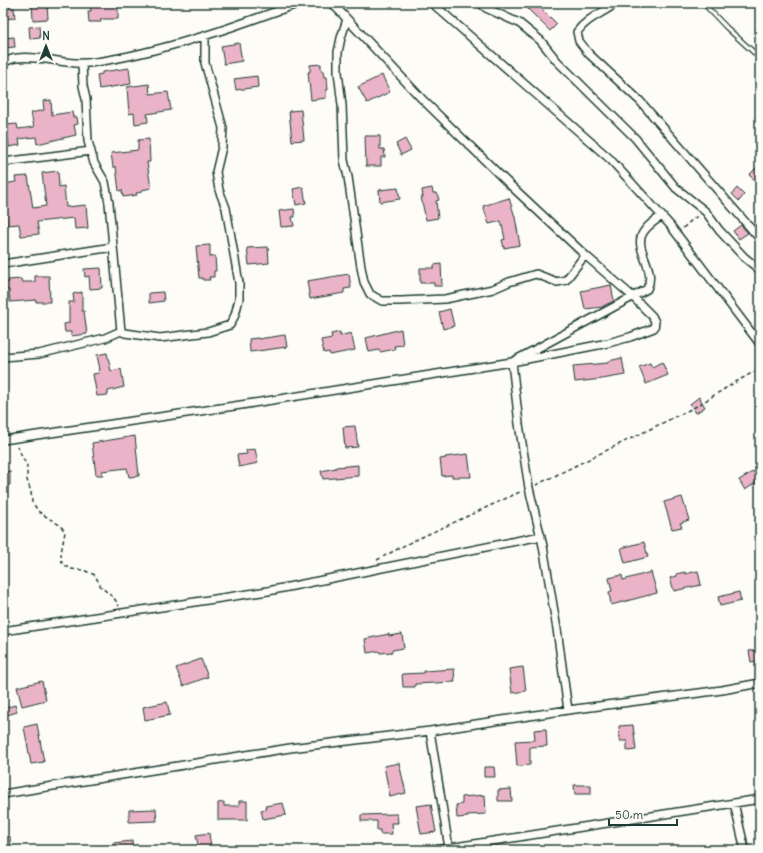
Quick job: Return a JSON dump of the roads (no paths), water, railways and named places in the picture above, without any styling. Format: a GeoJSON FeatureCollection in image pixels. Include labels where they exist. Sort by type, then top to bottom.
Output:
{"type":"FeatureCollection","features":[{"type":"Feature","properties":{"kind":"street"},"geometry":{"type":"LineString","coordinates":[[3,63],[16,58],[36,58],[70,63],[94,63],[205,36],[301,3]]}},
{"type":"Feature","properties":{"kind":"street"},"geometry":{"type":"LineString","coordinates":[[3,440],[241,405],[512,362],[608,343],[654,328],[655,322],[652,316],[632,296],[585,256],[422,99],[332,3]]}},
{"type":"Feature","properties":{"kind":"street"},"geometry":{"type":"LineString","coordinates":[[432,3],[610,160],[677,234],[760,344]]}},
{"type":"Feature","properties":{"kind":"street"},"geometry":{"type":"LineString","coordinates":[[480,3],[486,8],[519,23],[540,40],[557,60],[635,138],[676,188],[706,212],[744,257],[760,270]]}},
{"type":"Feature","properties":{"kind":"street"},"geometry":{"type":"LineString","coordinates":[[616,3],[583,24],[577,32],[580,42],[590,54],[640,101],[760,239]]}},
{"type":"Feature","properties":{"kind":"street"},"geometry":{"type":"LineString","coordinates":[[347,19],[338,52],[344,160],[348,177],[361,267],[364,282],[370,294],[382,300],[445,299],[487,290],[536,274],[556,282],[566,280],[585,256]]}},
{"type":"Feature","properties":{"kind":"street"},"geometry":{"type":"LineString","coordinates":[[121,331],[125,334],[160,338],[208,332],[230,325],[235,316],[239,300],[239,283],[226,208],[219,190],[216,172],[222,147],[222,128],[205,63],[205,36]]}},
{"type":"Feature","properties":{"kind":"street"},"geometry":{"type":"LineString","coordinates":[[82,63],[83,86],[86,99],[88,141],[94,163],[104,182],[108,203],[121,331]]}},
{"type":"Feature","properties":{"kind":"street"},"geometry":{"type":"LineString","coordinates":[[3,162],[91,151]]}},
{"type":"Feature","properties":{"kind":"street"},"geometry":{"type":"LineString","coordinates":[[512,362],[647,289],[650,283],[649,267],[643,256],[640,241],[645,228],[662,216]]}},
{"type":"Feature","properties":{"kind":"street"},"geometry":{"type":"LineString","coordinates":[[3,264],[113,247]]}},
{"type":"Feature","properties":{"kind":"street"},"geometry":{"type":"LineString","coordinates":[[3,357],[39,354],[105,338],[121,331]]}},
{"type":"Feature","properties":{"kind":"street"},"geometry":{"type":"LineString","coordinates":[[512,362],[519,424],[529,488],[541,536],[557,629],[568,710]]}},
{"type":"Feature","properties":{"kind":"street"},"geometry":{"type":"LineString","coordinates":[[3,631],[268,591],[541,536]]}},
{"type":"Feature","properties":{"kind":"street"},"geometry":{"type":"LineString","coordinates":[[3,794],[290,748],[430,731],[568,710],[722,690],[760,683]]}},
{"type":"Feature","properties":{"kind":"street"},"geometry":{"type":"LineString","coordinates":[[430,731],[449,848]]}},
{"type":"Feature","properties":{"kind":"street"},"geometry":{"type":"LineString","coordinates":[[436,850],[760,799]]}},
{"type":"Feature","properties":{"kind":"street"},"geometry":{"type":"LineString","coordinates":[[734,804],[745,850]]}},
{"type":"Feature","properties":{"kind":"lane"},"geometry":{"type":"LineString","coordinates":[[703,3],[727,28],[760,58]]}}]}
